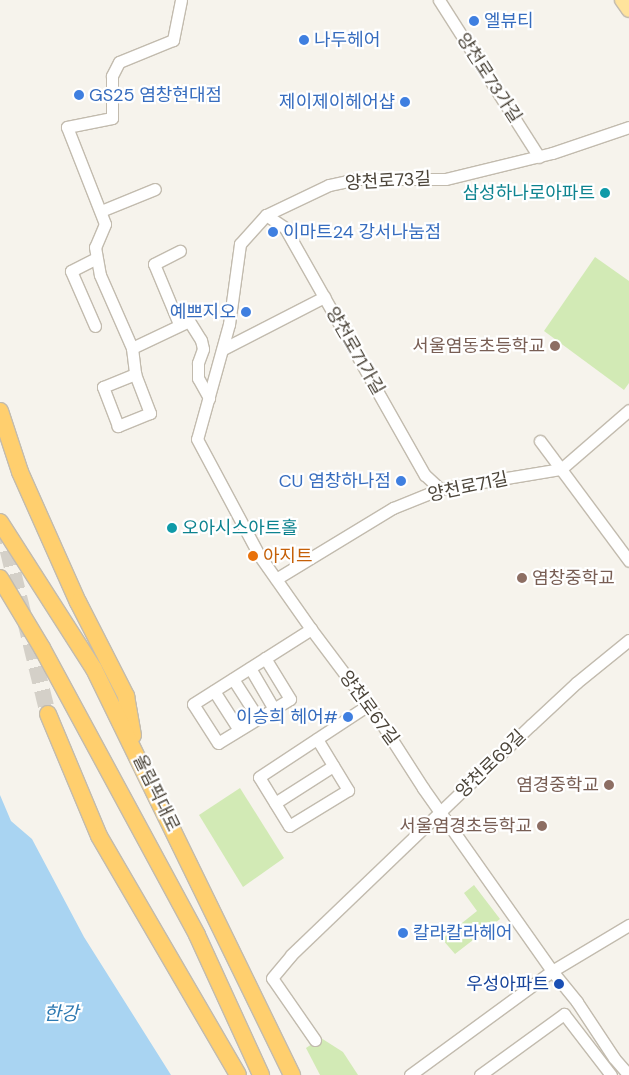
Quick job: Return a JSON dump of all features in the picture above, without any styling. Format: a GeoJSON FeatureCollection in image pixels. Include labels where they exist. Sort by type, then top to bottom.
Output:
{"type":"FeatureCollection","features":[{"type":"Feature","properties":{"kind":"highway"},"geometry":{"type":"LineString","coordinates":[[0,411],[20,472],[78,602],[126,696],[136,752]]}},
{"type":"Feature","properties":{"kind":"highway","name":"올림픽대로"},"geometry":{"type":"LineString","coordinates":[[0,522],[94,669],[292,1075]]}},
{"type":"Feature","properties":{"kind":"highway","name":"올림픽대로"},"geometry":{"type":"LineString","coordinates":[[0,578],[42,648],[196,935],[261,1075]]}},
{"type":"Feature","properties":{"kind":"highway"},"geometry":{"type":"LineString","coordinates":[[48,714],[99,836],[238,1075]]}},
{"type":"Feature","properties":{"kind":"main road"},"geometry":{"type":"LineString","coordinates":[[622,0],[629,10]]}},
{"type":"Feature","properties":{"kind":"street"},"geometry":{"type":"LineString","coordinates":[[135,374],[103,387],[118,426],[150,413],[135,374],[132,348],[113,307],[95,259],[95,248],[105,224],[67,127],[112,118],[112,76],[119,62],[172,40],[181,0]]}},
{"type":"Feature","properties":{"kind":"street","name":"양천로73가길"},"geometry":{"type":"LineString","coordinates":[[438,0],[539,157]]}},
{"type":"Feature","properties":{"kind":"street","name":"양천로73길"},"geometry":{"type":"LineString","coordinates":[[197,439],[230,324],[236,263],[240,244],[266,215],[329,185],[356,179],[446,179],[539,157],[629,126]]}},
{"type":"Feature","properties":{"kind":"street"},"geometry":{"type":"LineString","coordinates":[[101,211],[155,189]]}},
{"type":"Feature","properties":{"kind":"street","name":"양천로71가길"},"geometry":{"type":"LineString","coordinates":[[266,215],[285,228],[425,475],[440,489]]}},
{"type":"Feature","properties":{"kind":"street"},"geometry":{"type":"LineString","coordinates":[[179,324],[154,264],[180,251]]}},
{"type":"Feature","properties":{"kind":"street"},"geometry":{"type":"LineString","coordinates":[[95,259],[71,271],[95,326]]}},
{"type":"Feature","properties":{"kind":"street"},"geometry":{"type":"LineString","coordinates":[[223,349],[324,297]]}},
{"type":"Feature","properties":{"kind":"street"},"geometry":{"type":"LineString","coordinates":[[132,348],[179,324],[189,321],[201,340],[203,349],[198,363],[198,378],[209,398]]}},
{"type":"Feature","properties":{"kind":"street"},"geometry":{"type":"LineString","coordinates":[[561,469],[629,410]]}},
{"type":"Feature","properties":{"kind":"street","name":"양천로67길"},"geometry":{"type":"LineString","coordinates":[[197,439],[259,555],[310,629],[368,705],[552,971],[577,1002],[614,1058],[629,1075]]}},
{"type":"Feature","properties":{"kind":"street"},"geometry":{"type":"LineString","coordinates":[[540,440],[629,561]]}},
{"type":"Feature","properties":{"kind":"street","name":"양천로71길"},"geometry":{"type":"LineString","coordinates":[[276,579],[393,508],[440,489],[561,469]]}},
{"type":"Feature","properties":{"kind":"street"},"geometry":{"type":"LineString","coordinates":[[265,658],[290,699],[218,743],[193,704],[310,629]]}},
{"type":"Feature","properties":{"kind":"street","name":"양천로69길"},"geometry":{"type":"LineString","coordinates":[[314,1040],[272,978],[291,955],[576,683],[629,640]]}},
{"type":"Feature","properties":{"kind":"street"},"geometry":{"type":"LineString","coordinates":[[250,668],[274,709]]}},
{"type":"Feature","properties":{"kind":"street"},"geometry":{"type":"LineString","coordinates":[[233,679],[258,718]]}},
{"type":"Feature","properties":{"kind":"street"},"geometry":{"type":"LineString","coordinates":[[214,691],[238,730]]}},
{"type":"Feature","properties":{"kind":"street"},"geometry":{"type":"LineString","coordinates":[[317,739],[348,790],[289,826],[259,777],[368,705]]}},
{"type":"Feature","properties":{"kind":"street"},"geometry":{"type":"LineString","coordinates":[[275,803],[333,766]]}},
{"type":"Feature","properties":{"kind":"street"},"geometry":{"type":"LineString","coordinates":[[410,1075],[552,971],[629,925]]}},
{"type":"Feature","properties":{"kind":"street"},"geometry":{"type":"LineString","coordinates":[[480,1075],[564,1014],[577,1002]]}},
{"type":"Feature","properties":{"kind":"street"},"geometry":{"type":"LineString","coordinates":[[564,1014],[611,1075]]}},
{"type":"Feature","properties":{"kind":"green space"},"geometry":{"type":"Polygon","coordinates":[[[595,257],[629,281],[629,383],[624,390],[544,331],[595,257]]]}},
{"type":"Feature","properties":{"kind":"green space"},"geometry":{"type":"Polygon","coordinates":[[[240,788],[284,858],[243,887],[199,815],[240,788]]]}},
{"type":"Feature","properties":{"kind":"green space"},"geometry":{"type":"Polygon","coordinates":[[[474,885],[500,919],[455,954],[442,939],[477,911],[464,893],[474,885]]]}},
{"type":"Feature","properties":{"kind":"green space"},"geometry":{"type":"Polygon","coordinates":[[[321,1038],[343,1052],[358,1075],[320,1075],[306,1048],[321,1038]]]}},
{"type":"Feature","properties":{"kind":"water","name":"한강"},"geometry":{"type":"Polygon","coordinates":[[[0,795],[11,821],[32,839],[84,937],[171,1075],[0,1075],[0,795]]]}},
{"type":"Feature","properties":{"kind":"tunnel"},"geometry":{"type":"LineString","coordinates":[[2,527],[48,714]]}},
{"type":"Feature","properties":{"kind":"place","name":"엘뷰티"},"geometry":{"type":"Point","coordinates":[474,21]}},
{"type":"Feature","properties":{"kind":"place","name":"나두헤어"},"geometry":{"type":"Point","coordinates":[304,40]}},
{"type":"Feature","properties":{"kind":"place","name":"GS25 염창현대점"},"geometry":{"type":"Point","coordinates":[79,95]}},
{"type":"Feature","properties":{"kind":"place","name":"제이제이헤어샵"},"geometry":{"type":"Point","coordinates":[405,102]}},
{"type":"Feature","properties":{"kind":"place","name":"삼성하나로아파트"},"geometry":{"type":"Point","coordinates":[605,193]}},
{"type":"Feature","properties":{"kind":"place","name":"이마트24 강서나눔점"},"geometry":{"type":"Point","coordinates":[273,232]}},
{"type":"Feature","properties":{"kind":"place","name":"예쁘지오"},"geometry":{"type":"Point","coordinates":[246,312]}},
{"type":"Feature","properties":{"kind":"place","name":"서울염동초등학교"},"geometry":{"type":"Point","coordinates":[555,346]}},
{"type":"Feature","properties":{"kind":"place","name":"CU 염창하나점"},"geometry":{"type":"Point","coordinates":[401,481]}},
{"type":"Feature","properties":{"kind":"place","name":"오아시스아트홀"},"geometry":{"type":"Point","coordinates":[172,528]}},
{"type":"Feature","properties":{"kind":"place","name":"아지트"},"geometry":{"type":"Point","coordinates":[253,556]}},
{"type":"Feature","properties":{"kind":"place","name":"염창중학교"},"geometry":{"type":"Point","coordinates":[522,578]}},
{"type":"Feature","properties":{"kind":"place","name":"이승희 헤어#"},"geometry":{"type":"Point","coordinates":[348,717]}},
{"type":"Feature","properties":{"kind":"place","name":"염경중학교"},"geometry":{"type":"Point","coordinates":[609,785]}},
{"type":"Feature","properties":{"kind":"place","name":"서울염경초등학교"},"geometry":{"type":"Point","coordinates":[542,826]}},
{"type":"Feature","properties":{"kind":"place","name":"칼라칼라헤어"},"geometry":{"type":"Point","coordinates":[403,933]}},
{"type":"Feature","properties":{"kind":"place","name":"우성아파트"},"geometry":{"type":"Point","coordinates":[559,984]}}]}
